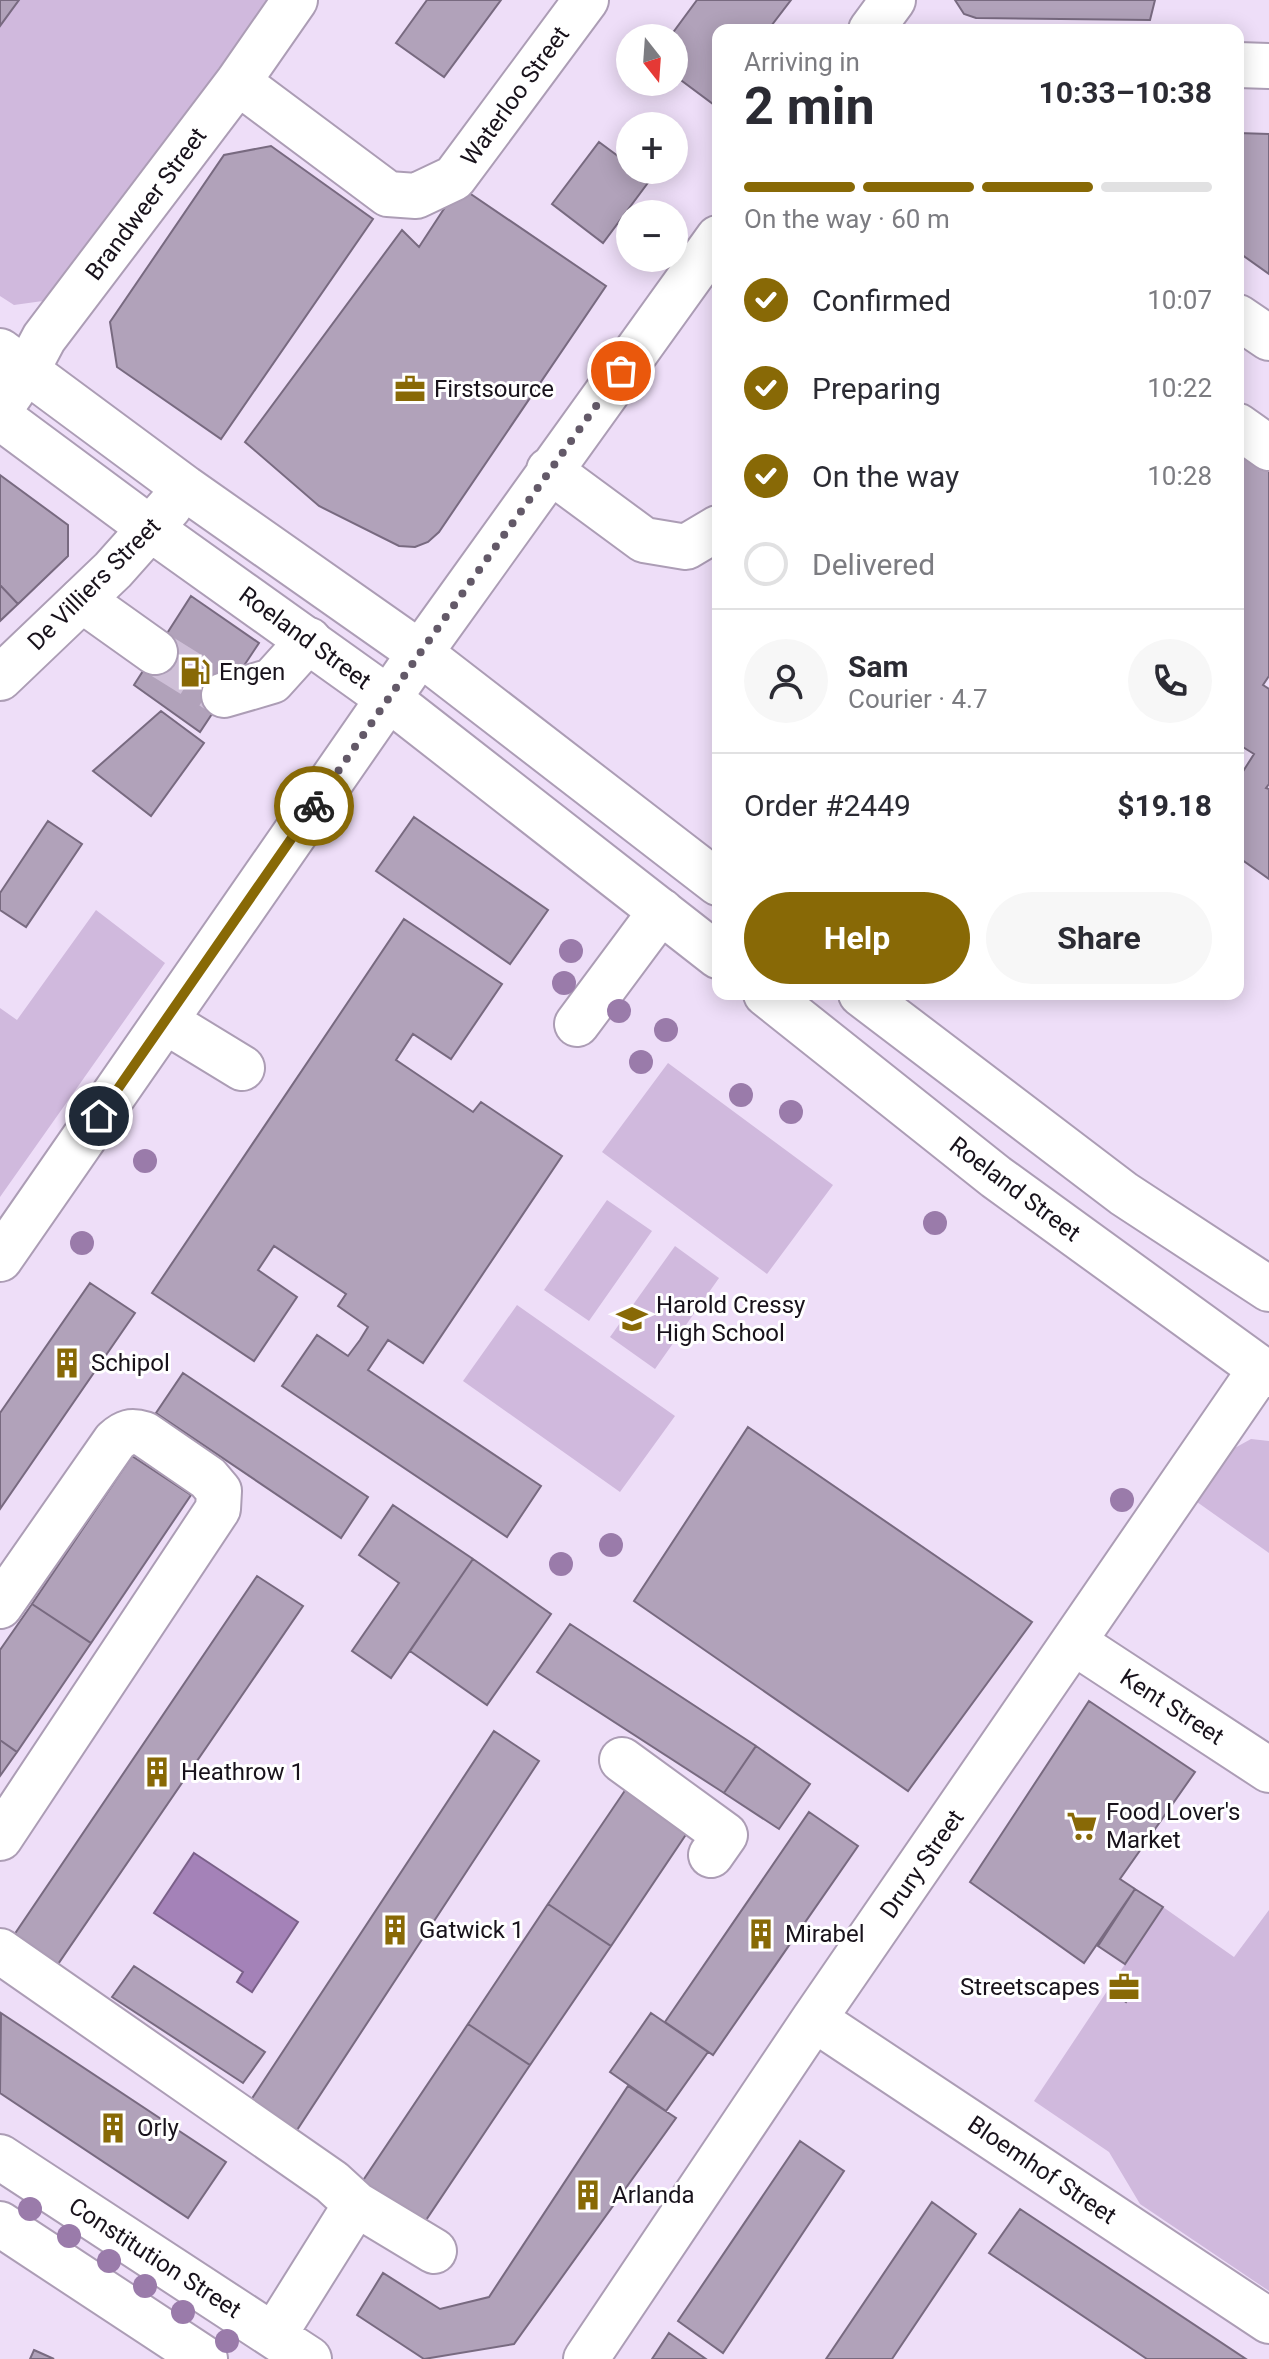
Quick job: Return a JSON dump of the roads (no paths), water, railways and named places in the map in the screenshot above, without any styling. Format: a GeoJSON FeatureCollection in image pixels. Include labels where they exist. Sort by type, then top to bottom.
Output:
{"type":"FeatureCollection","features":[{"type":"Feature","properties":{"kind":"street","name":"Brandweer Street"},"geometry":{"type":"LineString","coordinates":[[0,409],[14,360],[44,338],[238,82],[295,0]]}},
{"type":"Feature","properties":{"kind":"street","name":"Waterloo Street"},"geometry":{"type":"LineString","coordinates":[[238,82],[388,194],[416,196],[454,178],[586,0]]}},
{"type":"Feature","properties":{"kind":"street"},"geometry":{"type":"LineString","coordinates":[[875,24],[893,0]]}},
{"type":"Feature","properties":{"kind":"street"},"geometry":{"type":"LineString","coordinates":[[1244,65],[1269,66]]}},
{"type":"Feature","properties":{"kind":"street"},"geometry":{"type":"LineString","coordinates":[[0,1259],[420,653],[712,246]]}},
{"type":"Feature","properties":{"kind":"street"},"geometry":{"type":"LineString","coordinates":[[1244,321],[1269,338]]}},
{"type":"Feature","properties":{"kind":"street"},"geometry":{"type":"LineString","coordinates":[[14,360],[185,488],[420,653],[712,878]]}},
{"type":"Feature","properties":{"kind":"street","name":"Roeland Street"},"geometry":{"type":"LineString","coordinates":[[0,417],[389,699],[712,951]]}},
{"type":"Feature","properties":{"kind":"street"},"geometry":{"type":"LineString","coordinates":[[1244,430],[1269,448]]}},
{"type":"Feature","properties":{"kind":"street"},"geometry":{"type":"LineString","coordinates":[[549,470],[644,540],[686,547],[712,532]]}},
{"type":"Feature","properties":{"kind":"street","name":"De Villiers Street"},"geometry":{"type":"LineString","coordinates":[[0,678],[82,600],[151,529],[185,488]]}},
{"type":"Feature","properties":{"kind":"street"},"geometry":{"type":"LineString","coordinates":[[82,600],[155,652]]}},
{"type":"Feature","properties":{"kind":"street"},"geometry":{"type":"LineString","coordinates":[[224,695],[272,681],[309,640]]}},
{"type":"Feature","properties":{"kind":"street"},"geometry":{"type":"LineString","coordinates":[[577,1024],[661,911]]}},
{"type":"Feature","properties":{"kind":"street","name":"Roeland Street"},"geometry":{"type":"LineString","coordinates":[[774,1000],[996,1177],[1264,1373]]}},
{"type":"Feature","properties":{"kind":"street"},"geometry":{"type":"LineString","coordinates":[[869,1000],[1124,1194],[1269,1289]]}},
{"type":"Feature","properties":{"kind":"street"},"geometry":{"type":"LineString","coordinates":[[165,1021],[242,1068]]}},
{"type":"Feature","properties":{"kind":"street","name":"Drury Street"},"geometry":{"type":"LineString","coordinates":[[586,2359],[814,2019],[1264,1373]]}},
{"type":"Feature","properties":{"kind":"street"},"geometry":{"type":"LineString","coordinates":[[0,1606],[123,1433],[136,1431],[144,1434],[215,1484],[220,1500],[218,1509],[0,1838]]}},
{"type":"Feature","properties":{"kind":"street","name":"Kent Street"},"geometry":{"type":"LineString","coordinates":[[1075,1643],[1269,1770]]}},
{"type":"Feature","properties":{"kind":"street"},"geometry":{"type":"LineString","coordinates":[[622,1760],[725,1835],[711,1855]]}},
{"type":"Feature","properties":{"kind":"street"},"geometry":{"type":"LineString","coordinates":[[0,1951],[332,2182],[356,2204],[434,2251]]}},
{"type":"Feature","properties":{"kind":"street","name":"Bloemhof Street"},"geometry":{"type":"LineString","coordinates":[[814,2019],[1269,2321]]}},
{"type":"Feature","properties":{"kind":"street","name":"Constitution Street"},"geometry":{"type":"LineString","coordinates":[[0,2157],[309,2359]]}},
{"type":"Feature","properties":{"kind":"street"},"geometry":{"type":"LineString","coordinates":[[274,2335],[356,2204]]}},
{"type":"Feature","properties":{"kind":"street"},"geometry":{"type":"LineString","coordinates":[[0,2224],[205,2359]]}},
{"type":"Feature","properties":{"kind":"tunnel"},"geometry":{"type":"LineString","coordinates":[[155,652],[224,695]]}},
{"type":"Feature","properties":{"kind":"place","name":"Firstsource"},"geometry":{"type":"Point","coordinates":[410,389]}},
{"type":"Feature","properties":{"kind":"place","name":"Engen"},"geometry":{"type":"Point","coordinates":[195,672]}},
{"type":"Feature","properties":{"kind":"place","name":"Harold Cressy High School"},"geometry":{"type":"Point","coordinates":[632,1319]}},
{"type":"Feature","properties":{"kind":"place","name":"Schipol"},"geometry":{"type":"Point","coordinates":[67,1363]}},
{"type":"Feature","properties":{"kind":"place","name":"Heathrow 1"},"geometry":{"type":"Point","coordinates":[157,1772]}},
{"type":"Feature","properties":{"kind":"place","name":"Food Lover's Market"},"geometry":{"type":"Point","coordinates":[1082,1826]}},
{"type":"Feature","properties":{"kind":"place","name":"Gatwick 1"},"geometry":{"type":"Point","coordinates":[395,1930]}},
{"type":"Feature","properties":{"kind":"place","name":"Mirabel"},"geometry":{"type":"Point","coordinates":[761,1934]}},
{"type":"Feature","properties":{"kind":"place","name":"Streetscapes"},"geometry":{"type":"Point","coordinates":[1124,1987]}},
{"type":"Feature","properties":{"kind":"place","name":"Orly"},"geometry":{"type":"Point","coordinates":[113,2128]}},
{"type":"Feature","properties":{"kind":"place","name":"Arlanda"},"geometry":{"type":"Point","coordinates":[588,2195]}}]}
